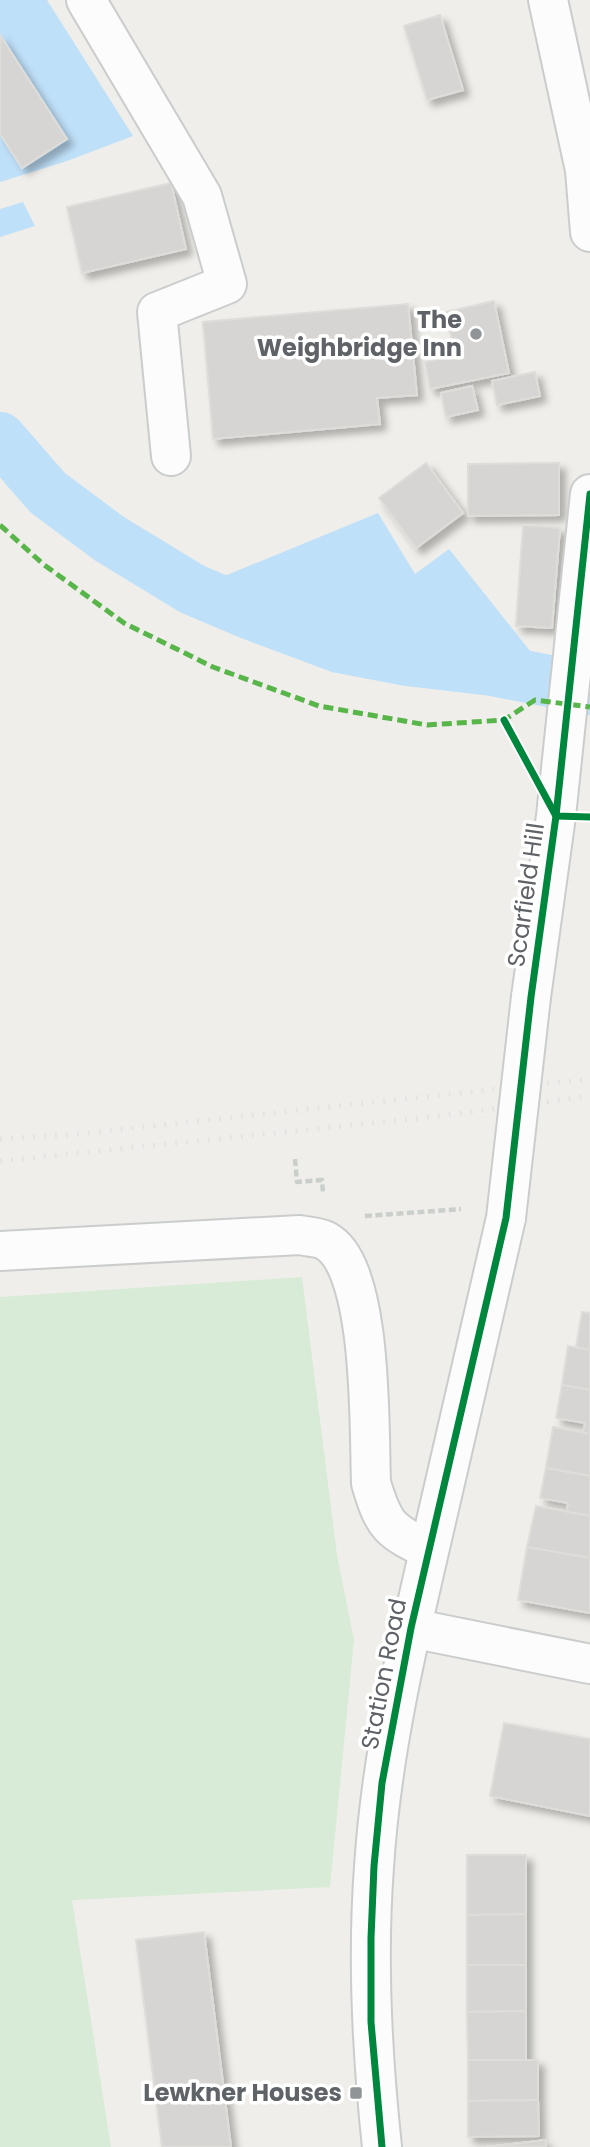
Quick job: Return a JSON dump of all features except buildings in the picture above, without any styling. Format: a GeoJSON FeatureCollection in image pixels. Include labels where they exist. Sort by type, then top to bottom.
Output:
{"type":"FeatureCollection","features":[{"type":"Feature","properties":{"kind":"street"},"geometry":{"type":"LineString","coordinates":[[86,0],[202,196],[227,284],[157,312],[172,456]]}},
{"type":"Feature","properties":{"kind":"street"},"geometry":{"type":"LineString","coordinates":[[548,0],[585,170],[590,232]]}},
{"type":"Feature","properties":{"kind":"street","name":"Scarfield Hill"},"geometry":{"type":"LineString","coordinates":[[489,1213],[531,997],[556,816],[590,494]]}},
{"type":"Feature","properties":{"kind":"street","name":"Station Road"},"geometry":{"type":"LineString","coordinates":[[382,2147],[371,2022],[371,1938],[374,1866],[382,1783],[411,1628],[429,1550],[489,1213]]}},
{"type":"Feature","properties":{"kind":"street"},"geometry":{"type":"LineString","coordinates":[[0,1251],[300,1235],[326,1241],[349,1267],[360,1312],[365,1345],[370,1483],[388,1527],[429,1550]]}},
{"type":"Feature","properties":{"kind":"street"},"geometry":{"type":"LineString","coordinates":[[411,1628],[590,1664]]}},
{"type":"Feature","properties":{"kind":"path"},"geometry":{"type":"LineString","coordinates":[[295,1159],[297,1182],[322,1180],[324,1200]]}},
{"type":"Feature","properties":{"kind":"path"},"geometry":{"type":"LineString","coordinates":[[364,1216],[489,1213]]}},
{"type":"Feature","properties":{"kind":"green space"},"geometry":{"type":"Polygon","coordinates":[[[302,1277],[337,1555],[354,1640],[330,1887],[72,1900],[111,2147],[0,2147],[0,1297],[302,1277]]]}},
{"type":"Feature","properties":{"kind":"water"},"geometry":{"type":"Polygon","coordinates":[[[0,0],[47,0],[133,136],[0,182],[0,0]]]}},
{"type":"Feature","properties":{"kind":"water"},"geometry":{"type":"Polygon","coordinates":[[[23,202],[35,226],[0,237],[0,209],[23,202]]]}},
{"type":"Feature","properties":{"kind":"water"},"geometry":{"type":"Polygon","coordinates":[[[378,513],[415,574],[449,549],[554,681],[492,670],[407,660],[339,647],[193,589],[378,513]]]}},
{"type":"Feature","properties":{"kind":"waterway"},"geometry":{"type":"LineString","coordinates":[[0,438],[48,493],[110,539],[192,589],[339,647],[407,660],[492,670],[590,689]]}},
{"type":"Feature","properties":{"kind":"railway"},"geometry":{"type":"LineString","coordinates":[[0,1139],[68,1135],[590,1079]]}},
{"type":"Feature","properties":{"kind":"railway"},"geometry":{"type":"LineString","coordinates":[[0,1161],[432,1117],[590,1096]]}},
{"type":"Feature","properties":{"kind":"marked path"},"geometry":{"type":"LineString","coordinates":[[0,525],[43,564],[124,623],[213,667],[319,706],[427,725],[504,720],[535,700],[590,707]]}},
{"type":"Feature","properties":{"kind":"cycle path"},"geometry":{"type":"LineString","coordinates":[[382,2147],[371,2022],[374,1866],[382,1783],[411,1628],[506,1218],[531,997],[556,816],[590,494]]}},
{"type":"Feature","properties":{"kind":"cycle path"},"geometry":{"type":"LineString","coordinates":[[504,720],[556,816],[590,817]]}},
{"type":"Feature","properties":{"kind":"place","name":"The Weighbridge Inn"},"geometry":{"type":"Point","coordinates":[476,334]}},
{"type":"Feature","properties":{"kind":"place","name":"Lewkner Houses"},"geometry":{"type":"Point","coordinates":[356,2093]}}]}
